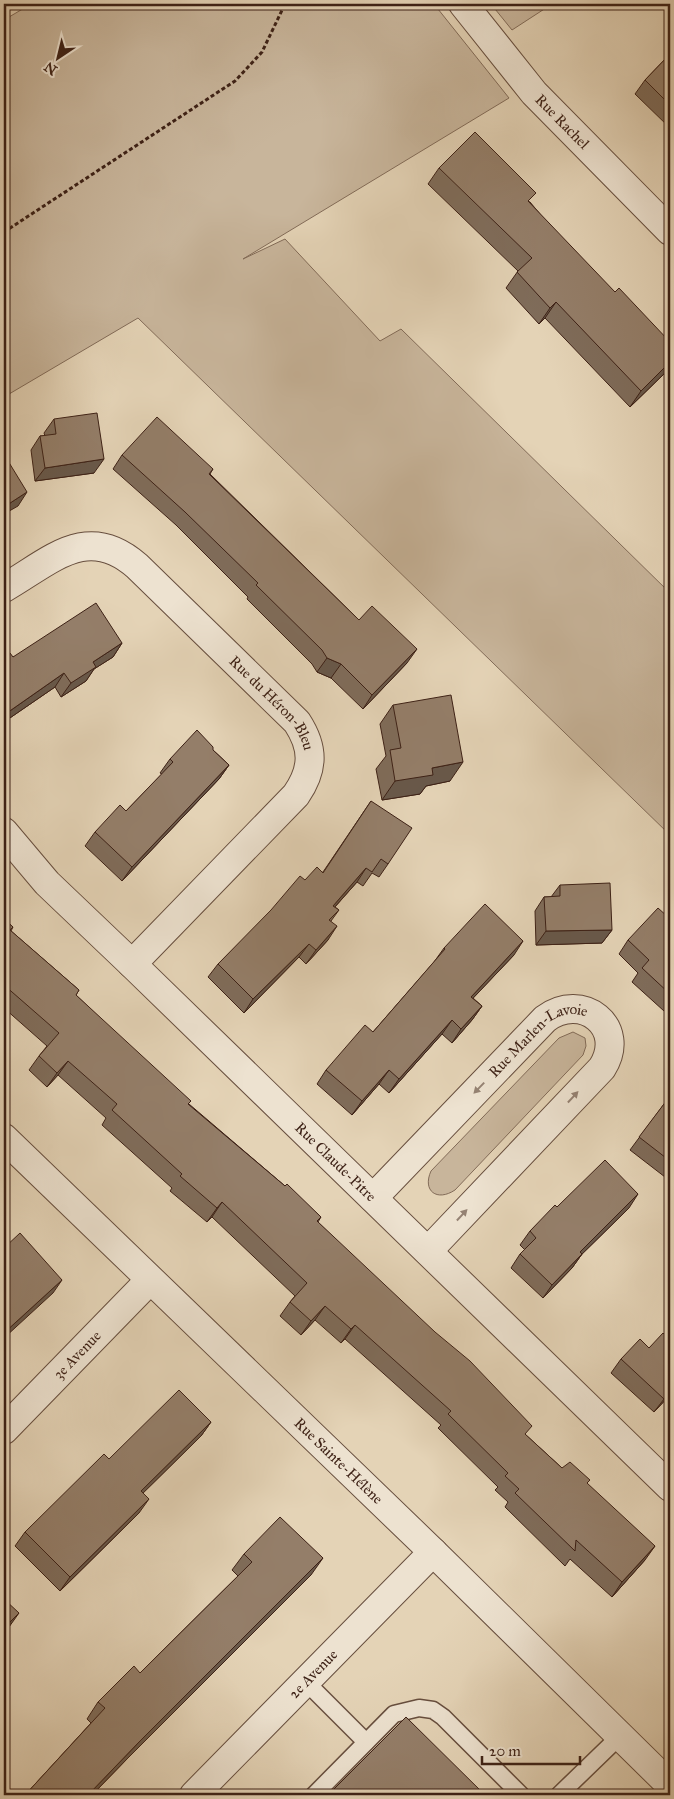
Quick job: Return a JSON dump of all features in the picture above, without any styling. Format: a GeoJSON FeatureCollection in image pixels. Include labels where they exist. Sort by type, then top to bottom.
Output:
{"type":"FeatureCollection","features":[{"type":"Feature","properties":{"kind":"street","name":"Rue Rachel"},"geometry":{"type":"LineString","coordinates":[[463,4],[534,93],[670,231]]}},
{"type":"Feature","properties":{"kind":"street","name":"Rue du Héron-Bleu"},"geometry":{"type":"LineString","coordinates":[[4,588],[78,547],[94,545],[108,547],[138,566],[297,722],[306,735],[310,749],[310,766],[305,782],[296,795],[132,964]]}},
{"type":"Feature","properties":{"kind":"street","name":"Rue Claude-Pitre"},"geometry":{"type":"LineString","coordinates":[[4,832],[46,883],[374,1198],[670,1487]]}},
{"type":"Feature","properties":{"kind":"street","name":"Rue Marlen-Lavoie"},"geometry":{"type":"LineString","coordinates":[[374,1198],[545,1019],[555,1012],[566,1008],[579,1008],[590,1012],[598,1018],[604,1025],[611,1046],[608,1058],[602,1068],[428,1251]]}},
{"type":"Feature","properties":{"kind":"street","name":"Rue Sainte-Hélène"},"geometry":{"type":"LineString","coordinates":[[4,1138],[433,1552],[670,1785]]}},
{"type":"Feature","properties":{"kind":"street","name":"3e Avenue"},"geometry":{"type":"LineString","coordinates":[[4,1430],[150,1280]]}},
{"type":"Feature","properties":{"kind":"street","name":"2e Avenue"},"geometry":{"type":"LineString","coordinates":[[194,1795],[433,1552]]}},
{"type":"Feature","properties":{"kind":"lane"},"geometry":{"type":"LineString","coordinates":[[306,1682],[366,1742]]}},
{"type":"Feature","properties":{"kind":"lane"},"geometry":{"type":"LineString","coordinates":[[314,1795],[394,1714],[419,1708],[433,1710],[443,1717],[521,1795]]}},
{"type":"Feature","properties":{"kind":"lane"},"geometry":{"type":"LineString","coordinates":[[559,1795],[621,1735]]}},
{"type":"Feature","properties":{"kind":"path"},"geometry":{"type":"LineString","coordinates":[[4,232],[234,81],[262,52],[285,4]]}},
{"type":"Feature","properties":{"kind":"shaded area"},"geometry":{"type":"Polygon","coordinates":[[[31,4],[434,4],[509,98],[243,259],[285,239],[380,341],[401,329],[670,593],[670,835],[138,318],[4,397],[4,20],[31,4]]]}},
{"type":"Feature","properties":{"kind":"shaded area"},"geometry":{"type":"Polygon","coordinates":[[[491,4],[552,4],[512,30],[491,4]]]}},
{"type":"Feature","properties":{"kind":"shaded area"},"geometry":{"type":"Polygon","coordinates":[[[573,1032],[585,1038],[586,1046],[583,1055],[455,1190],[442,1195],[437,1195],[433,1192],[428,1184],[431,1171],[559,1038],[573,1032]]]}},
{"type":"Feature","properties":{"kind":"building"},"geometry":{"type":"Polygon","coordinates":[[[670,54],[670,105],[645,80],[670,54]]]}},
{"type":"Feature","properties":{"kind":"building"},"geometry":{"type":"Polygon","coordinates":[[[475,132],[536,193],[528,201],[615,292],[619,288],[670,342],[670,362],[641,391],[556,302],[550,308],[517,272],[532,258],[439,168],[475,132]]]}},
{"type":"Feature","properties":{"kind":"building"},"geometry":{"type":"Polygon","coordinates":[[[97,413],[104,459],[45,468],[40,436],[56,434],[54,419],[97,413]]]}},
{"type":"Feature","properties":{"kind":"building"},"geometry":{"type":"Polygon","coordinates":[[[157,417],[213,469],[209,474],[359,620],[372,606],[417,649],[372,695],[341,664],[327,658],[322,650],[256,585],[258,583],[185,512],[122,455],[157,417]]]}},
{"type":"Feature","properties":{"kind":"building"},"geometry":{"type":"Polygon","coordinates":[[[4,457],[27,492],[4,507],[4,457]]]}},
{"type":"Feature","properties":{"kind":"building"},"geometry":{"type":"Polygon","coordinates":[[[96,603],[122,643],[93,662],[96,667],[71,683],[64,673],[4,715],[4,657],[10,653],[13,657],[96,603]]]}},
{"type":"Feature","properties":{"kind":"building"},"geometry":{"type":"Polygon","coordinates":[[[451,695],[463,762],[432,768],[433,775],[395,781],[390,750],[401,748],[393,705],[451,695]]]}},
{"type":"Feature","properties":{"kind":"building"},"geometry":{"type":"Polygon","coordinates":[[[197,730],[213,747],[213,750],[229,765],[132,867],[95,832],[120,805],[126,811],[173,762],[170,759],[197,730]]]}},
{"type":"Feature","properties":{"kind":"building"},"geometry":{"type":"Polygon","coordinates":[[[371,801],[412,828],[388,864],[381,859],[372,872],[366,868],[333,906],[339,910],[329,920],[337,926],[316,950],[309,944],[253,999],[218,964],[271,910],[300,876],[305,880],[317,867],[323,873],[371,801]]]}},
{"type":"Feature","properties":{"kind":"building"},"geometry":{"type":"Polygon","coordinates":[[[610,883],[612,930],[546,931],[544,897],[560,896],[560,885],[610,883]]]}},
{"type":"Feature","properties":{"kind":"building"},"geometry":{"type":"Polygon","coordinates":[[[485,904],[523,941],[471,997],[482,1006],[461,1029],[452,1020],[399,1079],[389,1070],[362,1101],[326,1070],[365,1025],[373,1032],[444,948],[485,904]]]}},
{"type":"Feature","properties":{"kind":"building"},"geometry":{"type":"Polygon","coordinates":[[[658,908],[668,917],[670,914],[670,994],[642,968],[649,960],[628,940],[658,908]]]}},
{"type":"Feature","properties":{"kind":"building"},"geometry":{"type":"Polygon","coordinates":[[[4,919],[13,927],[10,930],[79,990],[76,995],[191,1101],[188,1104],[285,1186],[287,1184],[321,1217],[317,1221],[435,1332],[470,1361],[532,1426],[525,1434],[562,1468],[570,1462],[590,1480],[587,1483],[655,1546],[622,1582],[576,1540],[575,1551],[515,1493],[519,1489],[505,1476],[508,1473],[448,1414],[451,1411],[355,1325],[351,1329],[325,1306],[311,1321],[290,1302],[307,1283],[222,1202],[217,1208],[180,1176],[182,1174],[112,1110],[117,1104],[68,1061],[57,1073],[39,1056],[59,1033],[4,985],[4,919]]]}},
{"type":"Feature","properties":{"kind":"building"},"geometry":{"type":"Polygon","coordinates":[[[670,1096],[670,1161],[639,1137],[670,1096]]]}},
{"type":"Feature","properties":{"kind":"building"},"geometry":{"type":"Polygon","coordinates":[[[605,1160],[638,1194],[580,1252],[582,1254],[552,1285],[520,1254],[536,1238],[530,1231],[555,1205],[557,1207],[605,1160]]]}},
{"type":"Feature","properties":{"kind":"building"},"geometry":{"type":"Polygon","coordinates":[[[20,1233],[62,1280],[4,1333],[4,1248],[20,1233]]]}},
{"type":"Feature","properties":{"kind":"building"},"geometry":{"type":"Polygon","coordinates":[[[670,1329],[670,1392],[664,1399],[621,1359],[640,1339],[649,1348],[663,1333],[665,1335],[670,1329]]]}},
{"type":"Feature","properties":{"kind":"building"},"geometry":{"type":"Polygon","coordinates":[[[179,1390],[211,1422],[141,1491],[149,1499],[70,1577],[25,1532],[104,1454],[109,1459],[179,1390]]]}},
{"type":"Feature","properties":{"kind":"building"},"geometry":{"type":"Polygon","coordinates":[[[280,1517],[323,1558],[88,1795],[25,1795],[105,1708],[98,1702],[134,1666],[140,1673],[252,1562],[244,1554],[280,1517]]]}},
{"type":"Feature","properties":{"kind":"building"},"geometry":{"type":"Polygon","coordinates":[[[4,1599],[19,1613],[4,1628],[4,1599]]]}},
{"type":"Feature","properties":{"kind":"building"},"geometry":{"type":"Polygon","coordinates":[[[406,1717],[485,1795],[328,1795],[406,1717]]]}}]}
